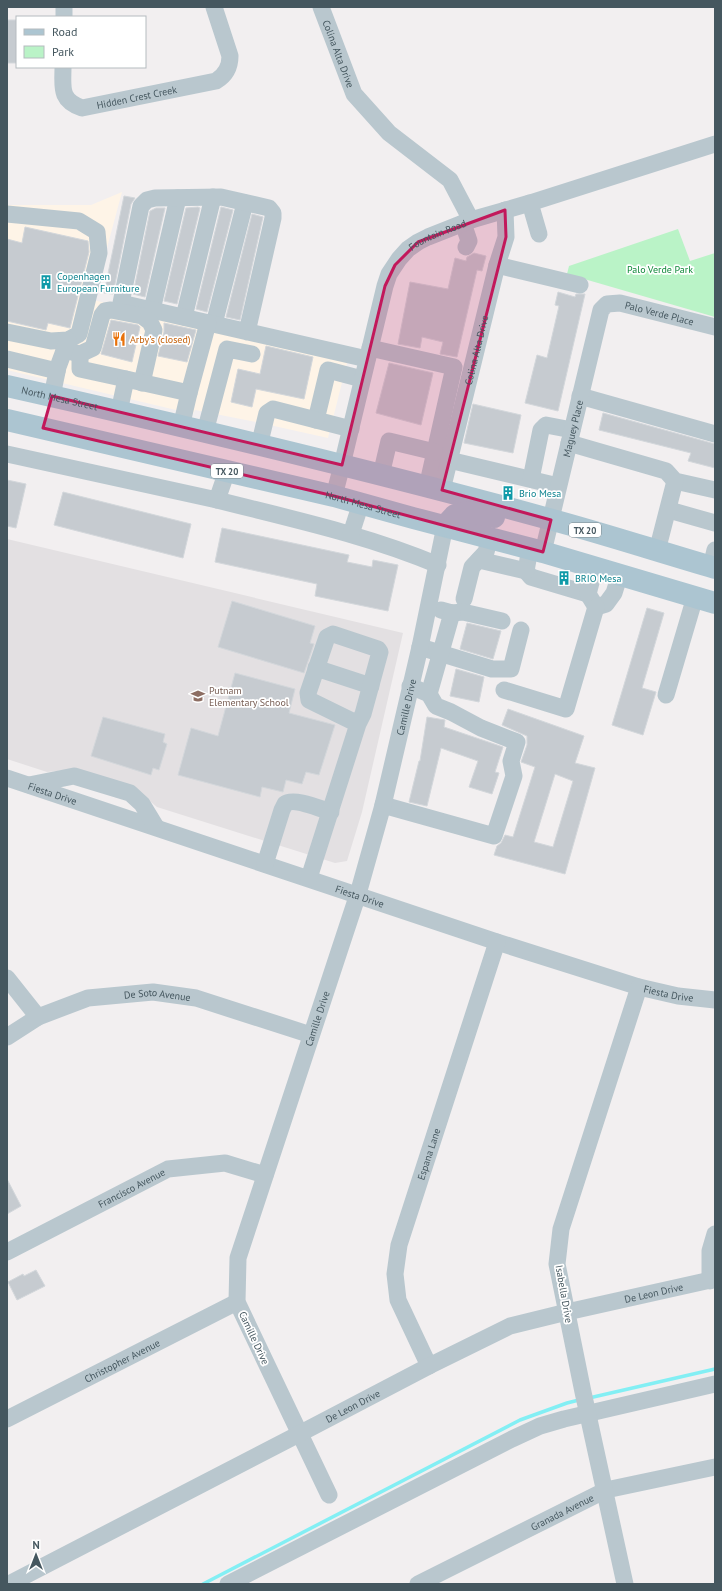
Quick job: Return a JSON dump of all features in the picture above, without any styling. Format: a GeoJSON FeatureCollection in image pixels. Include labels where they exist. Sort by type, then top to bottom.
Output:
{"type":"FeatureCollection","features":[{"type":"Feature","properties":{"kind":"main road","name":"North Mesa Street"},"geometry":{"type":"LineString","coordinates":[[7,386],[342,465],[544,518],[657,551],[714,562]]}},
{"type":"Feature","properties":{"kind":"main road"},"geometry":{"type":"LineString","coordinates":[[43,428],[52,396]]}},
{"type":"Feature","properties":{"kind":"main road","name":"North Mesa Street"},"geometry":{"type":"LineString","coordinates":[[7,420],[334,496],[490,537],[705,600]]}},
{"type":"Feature","properties":{"kind":"main road"},"geometry":{"type":"LineString","coordinates":[[434,488],[445,526]]}},
{"type":"Feature","properties":{"kind":"main road"},"geometry":{"type":"LineString","coordinates":[[445,526],[455,515],[469,512],[522,525],[544,518]]}},
{"type":"Feature","properties":{"kind":"street","name":"Hidden Crest Creek"},"geometry":{"type":"LineString","coordinates":[[63,68],[63,93],[67,101],[82,108],[216,80],[226,73],[230,63],[230,56],[214,7]]}},
{"type":"Feature","properties":{"kind":"street","name":"Colina Alta Drive"},"geometry":{"type":"LineString","coordinates":[[321,7],[354,94],[388,134],[450,180],[467,221],[469,241],[466,246]]}},
{"type":"Feature","properties":{"kind":"street","name":"Fountain Road"},"geometry":{"type":"LineString","coordinates":[[334,496],[385,286],[389,274],[399,259],[418,242],[467,221],[530,203],[715,144]]}},
{"type":"Feature","properties":{"kind":"street"},"geometry":{"type":"LineString","coordinates":[[184,317],[213,197]]}},
{"type":"Feature","properties":{"kind":"street"},"geometry":{"type":"LineString","coordinates":[[247,332],[273,213],[269,208],[222,197],[155,198],[147,200],[141,206],[121,303],[247,332],[369,354],[454,367],[442,456]]}},
{"type":"Feature","properties":{"kind":"street"},"geometry":{"type":"LineString","coordinates":[[152,310],[178,198]]}},
{"type":"Feature","properties":{"kind":"street"},"geometry":{"type":"LineString","coordinates":[[181,427],[189,393],[211,324],[245,203]]}},
{"type":"Feature","properties":{"kind":"street"},"geometry":{"type":"LineString","coordinates":[[530,203],[539,234]]}},
{"type":"Feature","properties":{"kind":"street","name":"Colina Alta Drive"},"geometry":{"type":"LineString","coordinates":[[434,488],[506,237],[505,210]]}},
{"type":"Feature","properties":{"kind":"street"},"geometry":{"type":"LineString","coordinates":[[7,214],[79,221],[97,232],[99,253],[79,334],[57,371],[52,396]]}},
{"type":"Feature","properties":{"kind":"street"},"geometry":{"type":"LineString","coordinates":[[497,265],[580,285]]}},
{"type":"Feature","properties":{"kind":"street","name":"Palo Verde Place"},"geometry":{"type":"LineString","coordinates":[[604,306],[611,302],[620,303],[715,327]]}},
{"type":"Feature","properties":{"kind":"street","name":"Maguey Place"},"geometry":{"type":"LineString","coordinates":[[526,571],[536,550],[544,518],[558,486],[599,313],[604,306]]}},
{"type":"Feature","properties":{"kind":"street"},"geometry":{"type":"LineString","coordinates":[[7,332],[51,341],[71,348],[93,348],[102,316],[105,312],[111,310],[142,316],[150,322],[154,330],[134,381],[119,412]]}},
{"type":"Feature","properties":{"kind":"street"},"geometry":{"type":"LineString","coordinates":[[71,348],[80,369],[189,393]]}},
{"type":"Feature","properties":{"kind":"street"},"geometry":{"type":"LineString","coordinates":[[205,432],[227,349],[252,354]]}},
{"type":"Feature","properties":{"kind":"street"},"geometry":{"type":"LineString","coordinates":[[7,359],[57,371]]}},
{"type":"Feature","properties":{"kind":"street"},"geometry":{"type":"LineString","coordinates":[[316,420],[328,370],[362,379]]}},
{"type":"Feature","properties":{"kind":"street"},"geometry":{"type":"LineString","coordinates":[[580,396],[715,434]]}},
{"type":"Feature","properties":{"kind":"street"},"geometry":{"type":"LineString","coordinates":[[259,446],[267,413],[273,409],[351,429]]}},
{"type":"Feature","properties":{"kind":"street"},"geometry":{"type":"LineString","coordinates":[[531,480],[541,430],[546,424],[571,436],[666,471],[675,481],[715,490]]}},
{"type":"Feature","properties":{"kind":"street"},"geometry":{"type":"LineString","coordinates":[[381,475],[388,441],[558,486]]}},
{"type":"Feature","properties":{"kind":"street"},"geometry":{"type":"LineString","coordinates":[[7,454],[217,500],[351,534],[408,552],[438,565]]}},
{"type":"Feature","properties":{"kind":"street"},"geometry":{"type":"LineString","coordinates":[[217,500],[227,472]]}},
{"type":"Feature","properties":{"kind":"street"},"geometry":{"type":"LineString","coordinates":[[657,551],[675,481]]}},
{"type":"Feature","properties":{"kind":"street"},"geometry":{"type":"LineString","coordinates":[[351,534],[361,503]]}},
{"type":"Feature","properties":{"kind":"street"},"geometry":{"type":"LineString","coordinates":[[668,510],[715,523]]}},
{"type":"Feature","properties":{"kind":"street","name":"Camille Drive"},"geometry":{"type":"LineString","coordinates":[[329,1495],[237,1302],[238,1258],[358,894],[383,805],[420,648],[445,526]]}},
{"type":"Feature","properties":{"kind":"street"},"geometry":{"type":"LineString","coordinates":[[464,599],[472,567],[486,552],[490,537]]}},
{"type":"Feature","properties":{"kind":"street"},"geometry":{"type":"LineString","coordinates":[[479,560],[526,571],[531,578],[606,604],[614,593],[620,574]]}},
{"type":"Feature","properties":{"kind":"street"},"geometry":{"type":"LineString","coordinates":[[504,690],[566,709],[592,600],[595,567]]}},
{"type":"Feature","properties":{"kind":"street"},"geometry":{"type":"LineString","coordinates":[[666,695],[705,600]]}},
{"type":"Feature","properties":{"kind":"street"},"geometry":{"type":"LineString","coordinates":[[429,607],[452,613],[463,612],[502,621]]}},
{"type":"Feature","properties":{"kind":"street"},"geometry":{"type":"LineString","coordinates":[[429,694],[452,613]]}},
{"type":"Feature","properties":{"kind":"street"},"geometry":{"type":"LineString","coordinates":[[420,648],[492,669],[511,668],[522,630]]}},
{"type":"Feature","properties":{"kind":"street"},"geometry":{"type":"LineString","coordinates":[[309,878],[358,724],[363,714],[380,652],[378,649],[333,634],[327,637],[308,693],[309,700],[358,724]]}},
{"type":"Feature","properties":{"kind":"street"},"geometry":{"type":"LineString","coordinates":[[316,668],[370,686]]}},
{"type":"Feature","properties":{"kind":"street"},"geometry":{"type":"LineString","coordinates":[[383,805],[494,836],[514,776],[511,761],[516,742],[481,728],[436,706],[429,694],[410,686]]}},
{"type":"Feature","properties":{"kind":"street"},"geometry":{"type":"LineString","coordinates":[[27,785],[74,776],[130,793],[142,804],[156,828]]}},
{"type":"Feature","properties":{"kind":"street","name":"Fiesta Drive"},"geometry":{"type":"LineString","coordinates":[[7,778],[358,894],[497,942],[639,987],[678,996],[715,1000]]}},
{"type":"Feature","properties":{"kind":"street"},"geometry":{"type":"LineString","coordinates":[[265,864],[282,810],[286,804],[290,802],[297,802],[331,812]]}},
{"type":"Feature","properties":{"kind":"street","name":"Espana Lane"},"geometry":{"type":"LineString","coordinates":[[429,1366],[398,1300],[395,1274],[397,1260],[400,1246],[497,942]]}},
{"type":"Feature","properties":{"kind":"street"},"geometry":{"type":"LineString","coordinates":[[7,978],[38,1017]]}},
{"type":"Feature","properties":{"kind":"street","name":"Isabella Drive"},"geometry":{"type":"LineString","coordinates":[[625,1584],[557,1264],[560,1229],[639,987]]}},
{"type":"Feature","properties":{"kind":"street","name":"De Soto Avenue"},"geometry":{"type":"LineString","coordinates":[[7,1037],[38,1017],[88,998],[153,992],[196,998],[311,1035]]}},
{"type":"Feature","properties":{"kind":"street","name":"Francisco Avenue"},"geometry":{"type":"LineString","coordinates":[[7,1252],[168,1170],[225,1164],[265,1175]]}},
{"type":"Feature","properties":{"kind":"street"},"geometry":{"type":"LineString","coordinates":[[712,1280],[710,1251],[715,1234]]}},
{"type":"Feature","properties":{"kind":"street","name":"De Leon Drive"},"geometry":{"type":"LineString","coordinates":[[9,1584],[429,1366],[510,1326],[566,1312],[712,1280]]}},
{"type":"Feature","properties":{"kind":"street","name":"Christopher Avenue"},"geometry":{"type":"LineString","coordinates":[[7,1419],[237,1302]]}},
{"type":"Feature","properties":{"kind":"street"},"geometry":{"type":"LineString","coordinates":[[228,1584],[512,1439],[586,1404],[715,1384]]}},
{"type":"Feature","properties":{"kind":"street","name":"Granada Avenue"},"geometry":{"type":"LineString","coordinates":[[418,1584],[606,1490],[715,1467]]}},
{"type":"Feature","properties":{"kind":"highlighted area"},"geometry":{"type":"Polygon","coordinates":[[[505,210],[506,237],[442,490],[551,520],[543,552],[334,496],[43,428],[52,396],[342,465],[385,286],[395,265],[418,242],[505,210]]]}},
{"type":"Feature","properties":{"kind":"shaded area"},"geometry":{"type":"Polygon","coordinates":[[[122,192],[93,300],[348,359],[328,438],[195,410],[193,414],[7,370],[7,205],[91,205],[122,192]]]}},
{"type":"Feature","properties":{"kind":"shaded area","name":"Putnam Elementary School"},"geometry":{"type":"Polygon","coordinates":[[[7,539],[403,633],[362,812],[347,861],[335,863],[157,807],[134,788],[75,769],[47,772],[7,759],[7,539]]]}},
{"type":"Feature","properties":{"kind":"green space","name":"Palo Verde Park"},"geometry":{"type":"Polygon","coordinates":[[[678,229],[690,261],[715,253],[715,317],[567,274],[569,266],[678,229]]]}},
{"type":"Feature","properties":{"kind":"building"},"geometry":{"type":"Polygon","coordinates":[[[7,20],[16,20],[16,63],[7,63],[7,20]]]}},
{"type":"Feature","properties":{"kind":"building"},"geometry":{"type":"Polygon","coordinates":[[[124,196],[135,198],[131,204],[113,294],[104,293],[124,196]]]}},
{"type":"Feature","properties":{"kind":"building"},"geometry":{"type":"Polygon","coordinates":[[[221,207],[233,210],[207,312],[196,309],[221,207]]]}},
{"type":"Feature","properties":{"kind":"building"},"geometry":{"type":"Polygon","coordinates":[[[156,208],[165,208],[145,297],[133,294],[150,211],[156,208]]]}},
{"type":"Feature","properties":{"kind":"building"},"geometry":{"type":"Polygon","coordinates":[[[186,208],[200,208],[177,304],[164,301],[186,208]]]}},
{"type":"Feature","properties":{"kind":"building"},"geometry":{"type":"Polygon","coordinates":[[[252,214],[263,217],[240,320],[226,317],[252,214]]]}},
{"type":"Feature","properties":{"kind":"building","name":"Copenhagen European Furniture"},"geometry":{"type":"Polygon","coordinates":[[[25,227],[88,241],[89,252],[70,328],[48,323],[46,330],[7,321],[7,239],[22,243],[25,227]]]}},
{"type":"Feature","properties":{"kind":"building"},"geometry":{"type":"Polygon","coordinates":[[[474,253],[486,256],[482,271],[477,270],[457,357],[440,354],[443,342],[422,337],[420,348],[398,344],[410,282],[448,289],[455,258],[466,261],[467,257],[474,253]]]}},
{"type":"Feature","properties":{"kind":"building"},"geometry":{"type":"Polygon","coordinates":[[[558,292],[575,297],[576,294],[585,294],[558,411],[525,403],[537,355],[547,358],[559,306],[555,305],[558,292]]]}},
{"type":"Feature","properties":{"kind":"building","name":"Arby's (closed)"},"geometry":{"type":"Polygon","coordinates":[[[111,320],[138,325],[140,327],[132,362],[101,354],[111,320]]]}},
{"type":"Feature","properties":{"kind":"building"},"geometry":{"type":"Polygon","coordinates":[[[164,323],[196,330],[187,362],[158,356],[164,332],[164,323]]]}},
{"type":"Feature","properties":{"kind":"building"},"geometry":{"type":"Polygon","coordinates":[[[266,346],[313,357],[304,399],[256,389],[252,407],[231,402],[238,369],[260,374],[266,346]]]}},
{"type":"Feature","properties":{"kind":"building"},"geometry":{"type":"Polygon","coordinates":[[[389,363],[433,373],[421,425],[376,413],[389,363]]]}},
{"type":"Feature","properties":{"kind":"building"},"geometry":{"type":"Polygon","coordinates":[[[473,404],[521,415],[513,453],[464,443],[473,404]]]}},
{"type":"Feature","properties":{"kind":"building"},"geometry":{"type":"Polygon","coordinates":[[[603,413],[715,444],[715,468],[688,461],[691,453],[599,430],[603,413]]]}},
{"type":"Feature","properties":{"kind":"building"},"geometry":{"type":"Polygon","coordinates":[[[7,480],[26,484],[16,528],[7,526],[7,480]]]}},
{"type":"Feature","properties":{"kind":"building"},"geometry":{"type":"Polygon","coordinates":[[[63,492],[191,524],[183,558],[54,525],[63,492]]]}},
{"type":"Feature","properties":{"kind":"building"},"geometry":{"type":"Polygon","coordinates":[[[222,528],[349,555],[347,562],[372,567],[373,560],[398,565],[388,611],[315,596],[317,584],[215,562],[222,528]]]}},
{"type":"Feature","properties":{"kind":"building"},"geometry":{"type":"Polygon","coordinates":[[[232,601],[315,626],[310,643],[314,644],[304,673],[218,647],[232,601]]]}},
{"type":"Feature","properties":{"kind":"building"},"geometry":{"type":"Polygon","coordinates":[[[647,608],[664,613],[642,688],[656,692],[643,735],[612,725],[647,608]]]}},
{"type":"Feature","properties":{"kind":"building"},"geometry":{"type":"Polygon","coordinates":[[[467,623],[501,631],[493,659],[460,649],[467,623]]]}},
{"type":"Feature","properties":{"kind":"building"},"geometry":{"type":"Polygon","coordinates":[[[456,669],[484,677],[479,702],[450,696],[456,669]]]}},
{"type":"Feature","properties":{"kind":"building"},"geometry":{"type":"Polygon","coordinates":[[[235,673],[295,689],[289,713],[335,725],[319,775],[306,772],[302,784],[286,780],[283,792],[262,787],[260,797],[178,775],[191,728],[218,736],[235,673]]]}},
{"type":"Feature","properties":{"kind":"building"},"geometry":{"type":"Polygon","coordinates":[[[508,709],[584,736],[575,763],[595,768],[565,874],[494,855],[497,846],[501,843],[505,835],[513,837],[535,767],[521,762],[527,745],[527,736],[502,725],[508,709]],[[555,774],[534,842],[553,847],[573,781],[555,774]]]}},
{"type":"Feature","properties":{"kind":"building"},"geometry":{"type":"Polygon","coordinates":[[[103,717],[165,734],[163,742],[167,744],[159,770],[153,768],[151,775],[91,756],[103,717]]]}},
{"type":"Feature","properties":{"kind":"building"},"geometry":{"type":"Polygon","coordinates":[[[427,717],[445,720],[444,727],[503,747],[495,772],[499,773],[492,794],[469,787],[478,761],[441,748],[427,806],[409,802],[420,761],[427,717]]]}},
{"type":"Feature","properties":{"kind":"building"},"geometry":{"type":"Polygon","coordinates":[[[7,1179],[21,1206],[7,1214],[7,1179]]]}},
{"type":"Feature","properties":{"kind":"building"},"geometry":{"type":"Polygon","coordinates":[[[36,1270],[45,1286],[17,1300],[8,1282],[23,1274],[24,1276],[36,1270]]]}},
{"type":"Feature","properties":{"kind":"waterway"},"geometry":{"type":"LineString","coordinates":[[589,1398],[715,1369]]}},
{"type":"Feature","properties":{"kind":"waterway"},"geometry":{"type":"LineString","coordinates":[[203,1584],[520,1420],[579,1400]]}},
{"type":"Feature","properties":{"kind":"place","name":"Copenhagen European Furniture"},"geometry":{"type":"Point","coordinates":[46,282]}},
{"type":"Feature","properties":{"kind":"place","name":"Arby's (closed)"},"geometry":{"type":"Point","coordinates":[119,339]}},
{"type":"Feature","properties":{"kind":"place","name":"Brio Mesa"},"geometry":{"type":"Point","coordinates":[508,493]}},
{"type":"Feature","properties":{"kind":"place","name":"BRIO Mesa"},"geometry":{"type":"Point","coordinates":[564,578]}},
{"type":"Feature","properties":{"kind":"place","name":"Putnam Elementary School"},"geometry":{"type":"Point","coordinates":[198,696]}}]}
